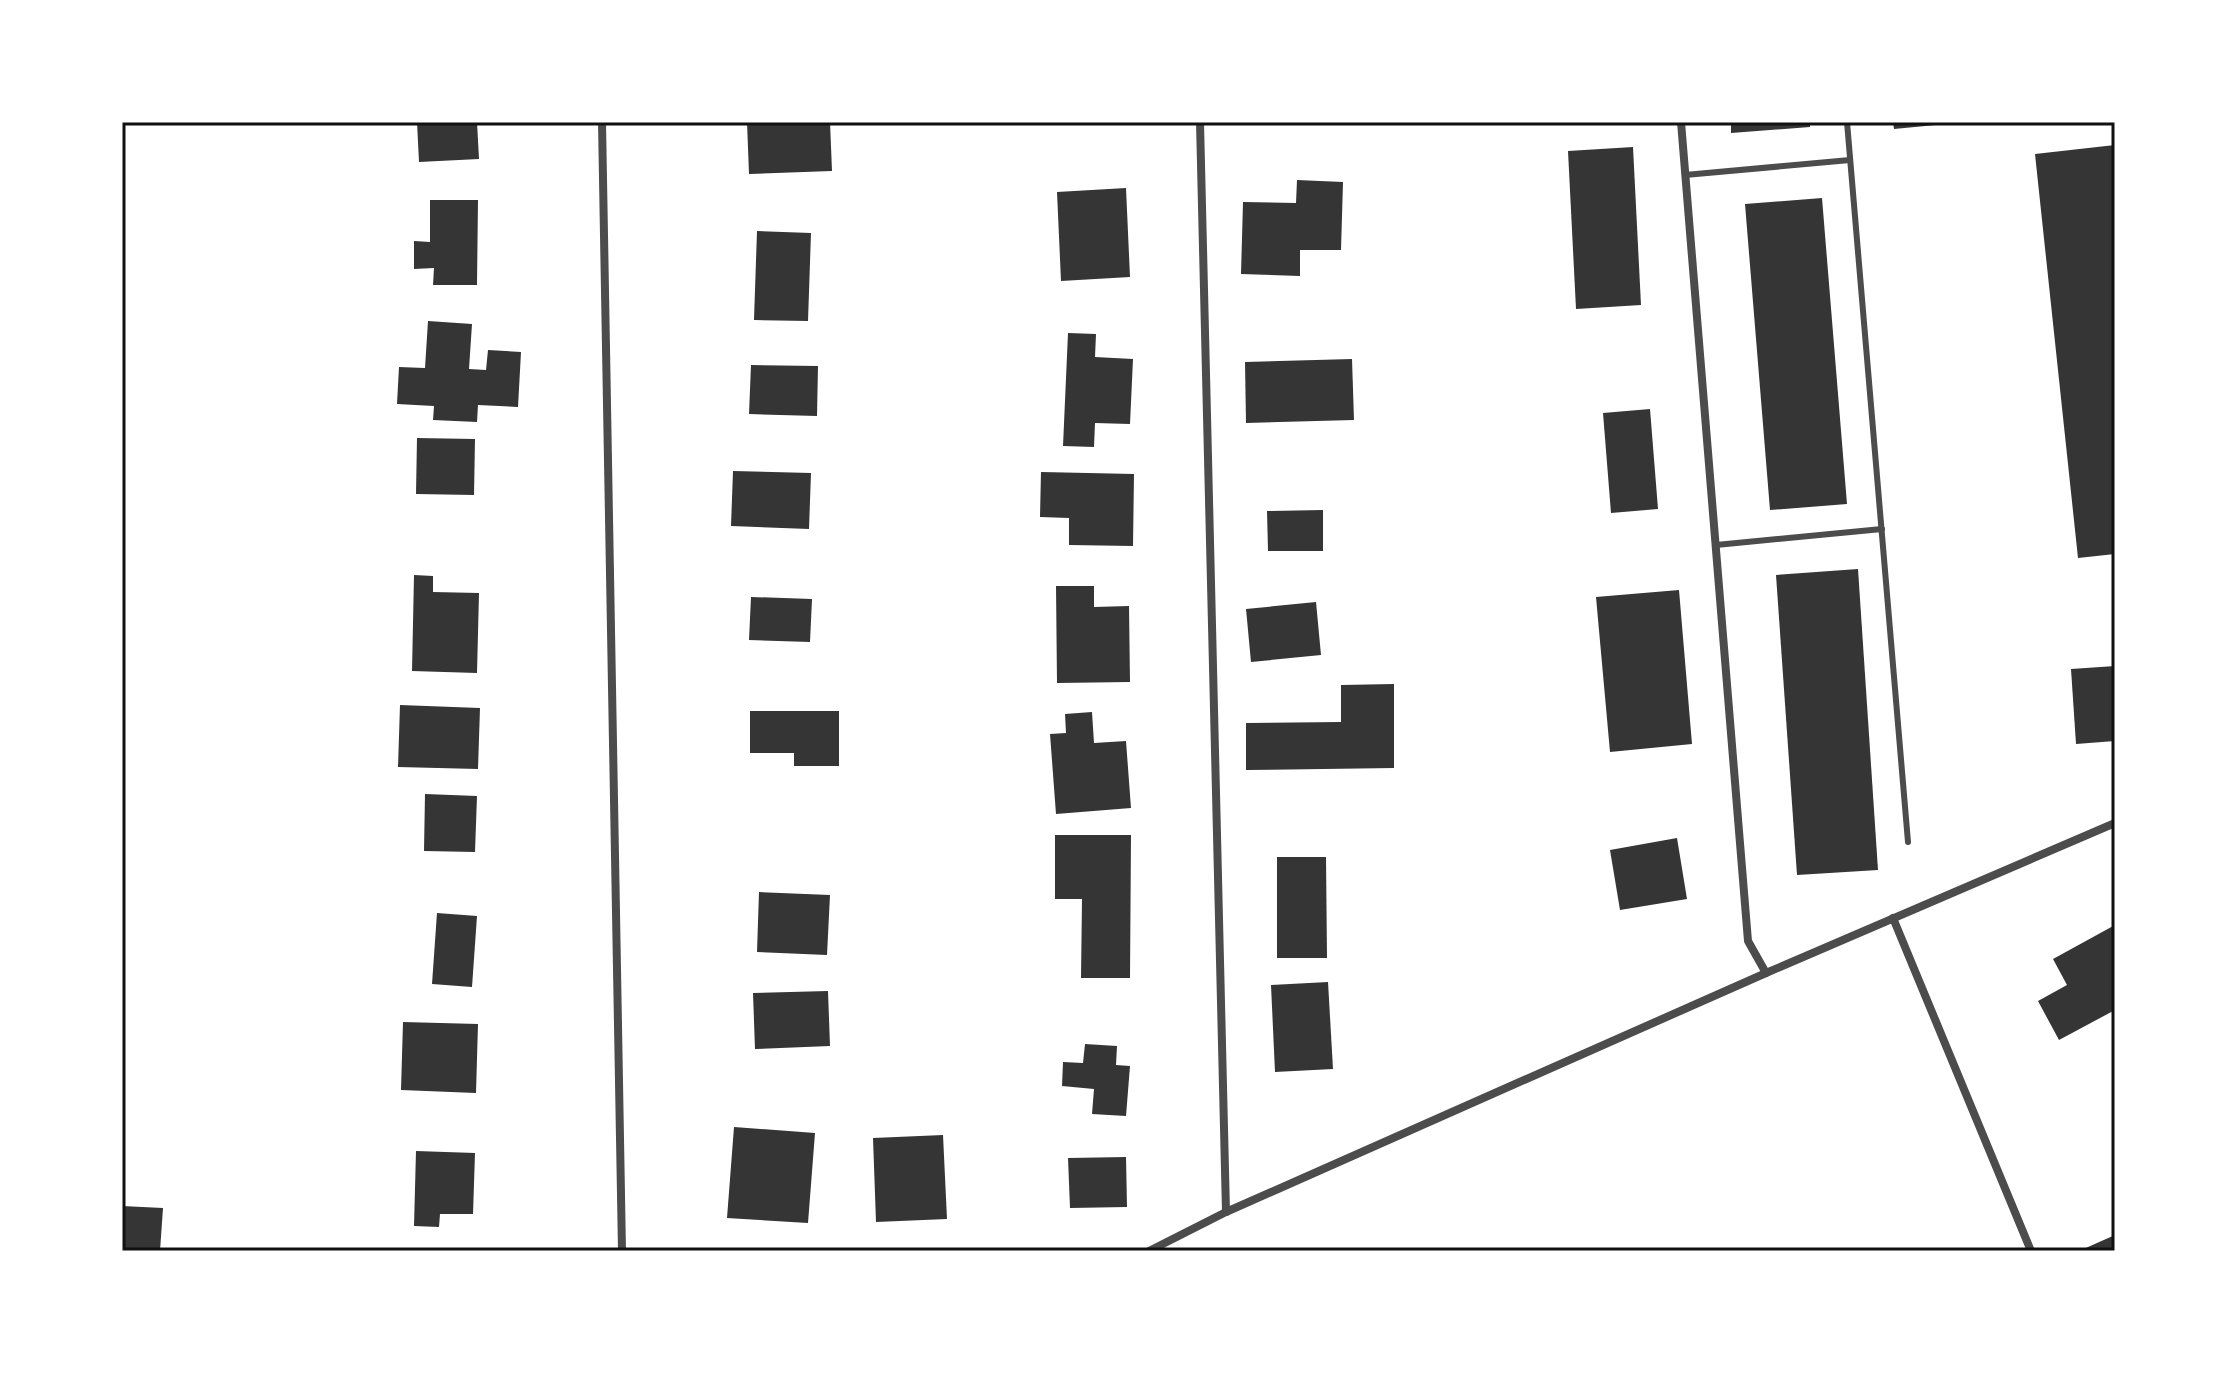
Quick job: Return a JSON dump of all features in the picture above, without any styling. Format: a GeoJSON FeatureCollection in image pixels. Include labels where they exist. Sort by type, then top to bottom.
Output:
{"type":"FeatureCollection","features":[{"type":"Feature","properties":{"kind":"street"},"geometry":{"type":"LineString","coordinates":[[602,122],[622,1251]]}},
{"type":"Feature","properties":{"kind":"street"},"geometry":{"type":"LineString","coordinates":[[1200,122],[1226,1212]]}},
{"type":"Feature","properties":{"kind":"street"},"geometry":{"type":"LineString","coordinates":[[1681,122],[1748,941],[1766,973]]}},
{"type":"Feature","properties":{"kind":"street"},"geometry":{"type":"LineString","coordinates":[[1149,1251],[1226,1212],[1766,973],[2115,823]]}},
{"type":"Feature","properties":{"kind":"street"},"geometry":{"type":"LineString","coordinates":[[1893,918],[2031,1251]]}},
{"type":"Feature","properties":{"kind":"lane"},"geometry":{"type":"LineString","coordinates":[[1847,122],[1908,842]]}},
{"type":"Feature","properties":{"kind":"lane"},"geometry":{"type":"LineString","coordinates":[[1685,175],[1850,160]]}},
{"type":"Feature","properties":{"kind":"lane"},"geometry":{"type":"LineString","coordinates":[[1716,545],[1882,529]]}},
{"type":"Feature","properties":{"kind":"building"},"geometry":{"type":"Polygon","coordinates":[[[417,122],[477,122],[479,159],[419,162],[417,122]]]}},
{"type":"Feature","properties":{"kind":"building"},"geometry":{"type":"Polygon","coordinates":[[[747,122],[830,122],[832,171],[749,174],[747,122]]]}},
{"type":"Feature","properties":{"kind":"building"},"geometry":{"type":"Polygon","coordinates":[[[1731,122],[1810,122],[1810,127],[1731,133],[1731,122]]]}},
{"type":"Feature","properties":{"kind":"building"},"geometry":{"type":"Polygon","coordinates":[[[1893,122],[1946,122],[1946,124],[1894,129],[1893,122]]]}},
{"type":"Feature","properties":{"kind":"building"},"geometry":{"type":"Polygon","coordinates":[[[2115,145],[2115,554],[2078,558],[2035,154],[2115,145]]]}},
{"type":"Feature","properties":{"kind":"building"},"geometry":{"type":"Polygon","coordinates":[[[1633,147],[1641,305],[1576,309],[1568,151],[1633,147]]]}},
{"type":"Feature","properties":{"kind":"building"},"geometry":{"type":"Polygon","coordinates":[[[1297,180],[1343,182],[1341,250],[1300,250],[1300,276],[1241,274],[1243,202],[1296,203],[1297,180]]]}},
{"type":"Feature","properties":{"kind":"building"},"geometry":{"type":"Polygon","coordinates":[[[1126,188],[1130,277],[1061,281],[1057,192],[1126,188]]]}},
{"type":"Feature","properties":{"kind":"building"},"geometry":{"type":"Polygon","coordinates":[[[1822,198],[1847,504],[1770,510],[1745,204],[1822,198]]]}},
{"type":"Feature","properties":{"kind":"building"},"geometry":{"type":"Polygon","coordinates":[[[430,200],[478,200],[477,285],[433,285],[434,268],[414,269],[414,241],[430,242],[430,200]]]}},
{"type":"Feature","properties":{"kind":"building"},"geometry":{"type":"Polygon","coordinates":[[[757,231],[811,233],[808,321],[754,320],[757,231]]]}},
{"type":"Feature","properties":{"kind":"building"},"geometry":{"type":"Polygon","coordinates":[[[428,321],[472,324],[469,369],[486,370],[488,350],[521,352],[518,407],[478,405],[477,422],[433,420],[434,406],[397,404],[399,367],[425,368],[428,321]]]}},
{"type":"Feature","properties":{"kind":"building"},"geometry":{"type":"Polygon","coordinates":[[[1068,333],[1096,334],[1095,357],[1133,359],[1130,424],[1095,423],[1094,447],[1063,446],[1068,333]]]}},
{"type":"Feature","properties":{"kind":"building"},"geometry":{"type":"Polygon","coordinates":[[[1352,359],[1354,420],[1246,423],[1245,362],[1352,359]]]}},
{"type":"Feature","properties":{"kind":"building"},"geometry":{"type":"Polygon","coordinates":[[[751,365],[818,366],[817,416],[749,414],[751,365]]]}},
{"type":"Feature","properties":{"kind":"building"},"geometry":{"type":"Polygon","coordinates":[[[1650,409],[1658,509],[1611,513],[1603,413],[1650,409]]]}},
{"type":"Feature","properties":{"kind":"building"},"geometry":{"type":"Polygon","coordinates":[[[417,438],[475,439],[474,495],[416,494],[417,438]]]}},
{"type":"Feature","properties":{"kind":"building"},"geometry":{"type":"Polygon","coordinates":[[[733,471],[811,473],[809,529],[731,526],[733,471]]]}},
{"type":"Feature","properties":{"kind":"building"},"geometry":{"type":"Polygon","coordinates":[[[1041,472],[1134,474],[1133,546],[1069,545],[1069,518],[1040,517],[1041,472]]]}},
{"type":"Feature","properties":{"kind":"building"},"geometry":{"type":"Polygon","coordinates":[[[1323,510],[1323,551],[1268,551],[1267,511],[1323,510]]]}},
{"type":"Feature","properties":{"kind":"building"},"geometry":{"type":"Polygon","coordinates":[[[1858,569],[1878,870],[1797,875],[1776,575],[1858,569]]]}},
{"type":"Feature","properties":{"kind":"building"},"geometry":{"type":"Polygon","coordinates":[[[414,575],[433,576],[433,592],[479,593],[477,673],[412,671],[414,575]]]}},
{"type":"Feature","properties":{"kind":"building"},"geometry":{"type":"Polygon","coordinates":[[[1056,586],[1094,586],[1094,607],[1129,606],[1130,682],[1057,683],[1056,586]]]}},
{"type":"Feature","properties":{"kind":"building"},"geometry":{"type":"Polygon","coordinates":[[[1679,590],[1692,744],[1610,752],[1596,597],[1679,590]]]}},
{"type":"Feature","properties":{"kind":"building"},"geometry":{"type":"Polygon","coordinates":[[[751,597],[812,599],[810,642],[749,640],[751,597]]]}},
{"type":"Feature","properties":{"kind":"building"},"geometry":{"type":"Polygon","coordinates":[[[1316,602],[1321,655],[1251,662],[1246,609],[1316,602]]]}},
{"type":"Feature","properties":{"kind":"building"},"geometry":{"type":"Polygon","coordinates":[[[2115,666],[2115,741],[2076,744],[2071,669],[2115,666]]]}},
{"type":"Feature","properties":{"kind":"building"},"geometry":{"type":"Polygon","coordinates":[[[1394,684],[1394,768],[1246,770],[1246,723],[1341,722],[1341,685],[1394,684]]]}},
{"type":"Feature","properties":{"kind":"building"},"geometry":{"type":"Polygon","coordinates":[[[400,705],[480,708],[478,769],[398,767],[400,705]]]}},
{"type":"Feature","properties":{"kind":"building"},"geometry":{"type":"Polygon","coordinates":[[[750,711],[839,711],[839,766],[794,766],[794,753],[750,753],[750,711]]]}},
{"type":"Feature","properties":{"kind":"building"},"geometry":{"type":"Polygon","coordinates":[[[1092,712],[1094,743],[1126,741],[1131,808],[1056,814],[1050,734],[1066,733],[1065,714],[1092,712]]]}},
{"type":"Feature","properties":{"kind":"building"},"geometry":{"type":"Polygon","coordinates":[[[425,794],[477,796],[475,852],[424,851],[425,794]]]}},
{"type":"Feature","properties":{"kind":"building"},"geometry":{"type":"Polygon","coordinates":[[[1055,835],[1131,835],[1130,978],[1081,978],[1082,899],[1055,899],[1055,835]]]}},
{"type":"Feature","properties":{"kind":"building"},"geometry":{"type":"Polygon","coordinates":[[[1677,838],[1687,899],[1620,910],[1610,850],[1677,838]]]}},
{"type":"Feature","properties":{"kind":"building"},"geometry":{"type":"Polygon","coordinates":[[[1277,857],[1326,857],[1327,958],[1277,958],[1277,857]]]}},
{"type":"Feature","properties":{"kind":"building"},"geometry":{"type":"Polygon","coordinates":[[[759,892],[830,895],[827,955],[757,952],[759,892]]]}},
{"type":"Feature","properties":{"kind":"building"},"geometry":{"type":"Polygon","coordinates":[[[437,913],[477,916],[472,987],[432,984],[437,913]]]}},
{"type":"Feature","properties":{"kind":"building"},"geometry":{"type":"Polygon","coordinates":[[[2115,925],[2115,1010],[2059,1040],[2038,1001],[2067,985],[2053,959],[2115,925]]]}},
{"type":"Feature","properties":{"kind":"building"},"geometry":{"type":"Polygon","coordinates":[[[1328,982],[1333,1069],[1275,1072],[1271,985],[1328,982]]]}},
{"type":"Feature","properties":{"kind":"building"},"geometry":{"type":"Polygon","coordinates":[[[828,991],[830,1046],[755,1049],[753,993],[828,991]]]}},
{"type":"Feature","properties":{"kind":"building"},"geometry":{"type":"Polygon","coordinates":[[[403,1022],[478,1024],[476,1093],[401,1090],[403,1022]]]}},
{"type":"Feature","properties":{"kind":"building"},"geometry":{"type":"Polygon","coordinates":[[[1085,1044],[1117,1046],[1116,1065],[1130,1066],[1126,1116],[1092,1114],[1094,1089],[1062,1086],[1063,1062],[1083,1063],[1085,1044]]]}},
{"type":"Feature","properties":{"kind":"building"},"geometry":{"type":"Polygon","coordinates":[[[734,1127],[815,1133],[808,1223],[727,1218],[734,1127]]]}},
{"type":"Feature","properties":{"kind":"building"},"geometry":{"type":"Polygon","coordinates":[[[943,1135],[947,1219],[876,1222],[873,1138],[943,1135]]]}},
{"type":"Feature","properties":{"kind":"building"},"geometry":{"type":"Polygon","coordinates":[[[416,1151],[475,1153],[473,1214],[440,1214],[439,1227],[414,1226],[416,1151]]]}},
{"type":"Feature","properties":{"kind":"building"},"geometry":{"type":"Polygon","coordinates":[[[1126,1157],[1127,1207],[1070,1208],[1068,1158],[1126,1157]]]}},
{"type":"Feature","properties":{"kind":"building"},"geometry":{"type":"Polygon","coordinates":[[[122,1206],[163,1208],[160,1251],[122,1251],[122,1206]]]}},
{"type":"Feature","properties":{"kind":"building"},"geometry":{"type":"Polygon","coordinates":[[[2115,1235],[2115,1251],[2079,1251],[2115,1235]]]}}]}
